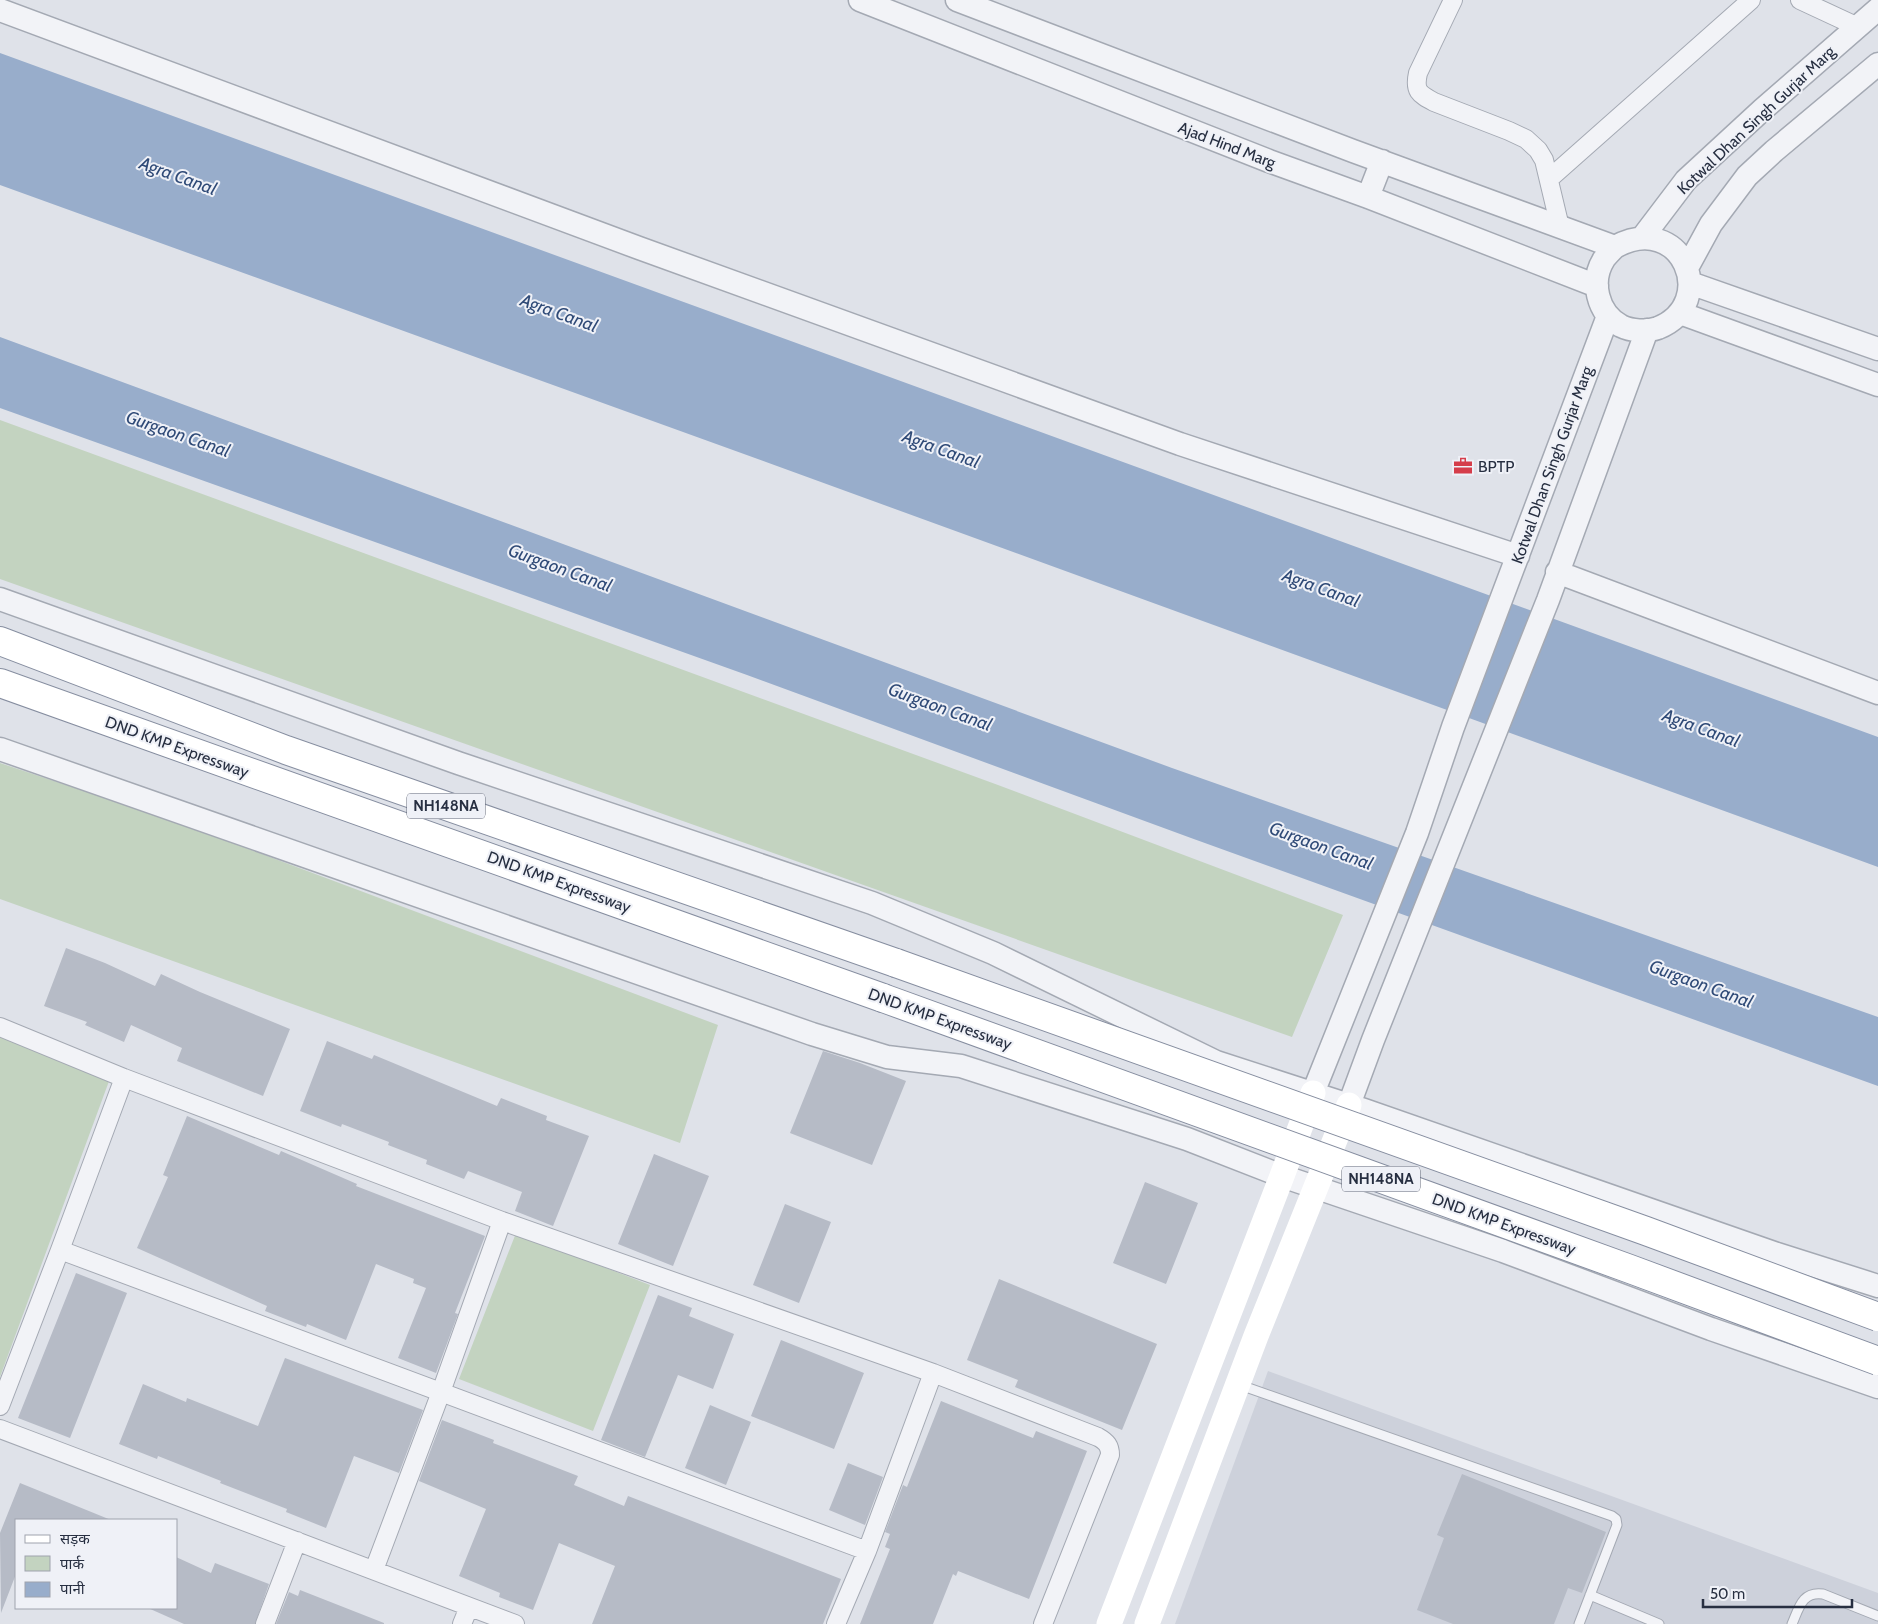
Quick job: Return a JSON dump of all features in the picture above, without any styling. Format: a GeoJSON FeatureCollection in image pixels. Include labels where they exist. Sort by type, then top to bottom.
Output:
{"type":"FeatureCollection","features":[{"type":"Feature","properties":{"kind":"highway","name":"DND KMP Expressway"},"geometry":{"type":"LineString","coordinates":[[0,641],[286,750],[896,963],[1655,1234],[1878,1317]]}},
{"type":"Feature","properties":{"kind":"highway","name":"DND KMP Expressway"},"geometry":{"type":"LineString","coordinates":[[0,683],[883,998],[1878,1361]]}},
{"type":"Feature","properties":{"kind":"main road"},"geometry":{"type":"LineString","coordinates":[[1109,1624],[1313,1093]]}},
{"type":"Feature","properties":{"kind":"main road"},"geometry":{"type":"LineString","coordinates":[[1147,1624],[1238,1384],[1349,1105]]}},
{"type":"Feature","properties":{"kind":"street","name":"Ajad Hind Marg"},"geometry":{"type":"LineString","coordinates":[[860,0],[1269,162],[1596,286]]}},
{"type":"Feature","properties":{"kind":"street"},"geometry":{"type":"LineString","coordinates":[[957,0],[1615,248]]}},
{"type":"Feature","properties":{"kind":"street"},"geometry":{"type":"LineString","coordinates":[[1453,0],[1418,74],[1417,90],[1422,96],[1434,102],[1510,131],[1526,139],[1538,150],[1544,160],[1560,227]]}},
{"type":"Feature","properties":{"kind":"street"},"geometry":{"type":"LineString","coordinates":[[1548,178],[1751,0]]}},
{"type":"Feature","properties":{"kind":"street"},"geometry":{"type":"LineString","coordinates":[[1800,0],[1858,27]]}},
{"type":"Feature","properties":{"kind":"street","name":"Kotwal Dhan Singh Gurjar Marg"},"geometry":{"type":"LineString","coordinates":[[1642,238],[1686,180],[1762,110],[1878,9]]}},
{"type":"Feature","properties":{"kind":"street"},"geometry":{"type":"LineString","coordinates":[[0,10],[639,248],[1180,444],[1518,556]]}},
{"type":"Feature","properties":{"kind":"street"},"geometry":{"type":"LineString","coordinates":[[1878,64],[1747,176],[1711,224],[1688,276],[1687,299],[1680,313],[1668,324],[1652,330],[1636,331],[1621,326],[1608,316],[1600,302],[1596,286],[1598,272],[1604,258],[1615,248],[1627,240],[1656,239],[1670,246],[1680,256],[1688,276],[1878,349]]}},
{"type":"Feature","properties":{"kind":"street"},"geometry":{"type":"LineString","coordinates":[[1368,198],[1382,161]]}},
{"type":"Feature","properties":{"kind":"street"},"geometry":{"type":"LineString","coordinates":[[1680,313],[1878,385]]}},
{"type":"Feature","properties":{"kind":"street","name":"Kotwal Dhan Singh Gurjar Marg"},"geometry":{"type":"LineString","coordinates":[[1313,1093],[1417,834],[1453,727],[1508,587],[1608,316]]}},
{"type":"Feature","properties":{"kind":"street"},"geometry":{"type":"LineString","coordinates":[[1349,1105],[1410,946],[1548,600],[1647,330]]}},
{"type":"Feature","properties":{"kind":"street"},"geometry":{"type":"LineString","coordinates":[[1557,572],[1878,693]]}},
{"type":"Feature","properties":{"kind":"street"},"geometry":{"type":"LineString","coordinates":[[0,599],[458,763],[872,904],[993,953],[1216,1062],[1349,1105],[1777,1254],[1878,1286]]}},
{"type":"Feature","properties":{"kind":"street"},"geometry":{"type":"LineString","coordinates":[[0,749],[812,1034],[887,1057],[961,1066],[1187,1139],[1282,1176],[1503,1251],[1711,1329],[1878,1387]]}},
{"type":"Feature","properties":{"kind":"street"},"geometry":{"type":"LineString","coordinates":[[1436,780],[1471,794]]}},
{"type":"Feature","properties":{"kind":"street"},"geometry":{"type":"LineString","coordinates":[[0,1027],[124,1078],[502,1221],[933,1373],[1098,1437],[1110,1448],[1110,1456],[1043,1624]]}},
{"type":"Feature","properties":{"kind":"street"},"geometry":{"type":"LineString","coordinates":[[0,1406],[124,1078]]}},
{"type":"Feature","properties":{"kind":"street"},"geometry":{"type":"LineString","coordinates":[[374,1570],[441,1392],[502,1221]]}},
{"type":"Feature","properties":{"kind":"street"},"geometry":{"type":"LineString","coordinates":[[60,1250],[867,1551]]}},
{"type":"Feature","properties":{"kind":"street"},"geometry":{"type":"LineString","coordinates":[[836,1624],[867,1551],[933,1373]]}},
{"type":"Feature","properties":{"kind":"street"},"geometry":{"type":"LineString","coordinates":[[0,1429],[515,1624]]}},
{"type":"Feature","properties":{"kind":"street"},"geometry":{"type":"LineString","coordinates":[[265,1624],[297,1541]]}},
{"type":"Feature","properties":{"kind":"street"},"geometry":{"type":"LineString","coordinates":[[462,1624],[469,1607]]}},
{"type":"Feature","properties":{"kind":"lane"},"geometry":{"type":"LineString","coordinates":[[1238,1384],[1612,1516],[1616,1519],[1617,1525],[1579,1624]]}},
{"type":"Feature","properties":{"kind":"lane"},"geometry":{"type":"LineString","coordinates":[[1792,1624],[1802,1602],[1807,1596],[1816,1593],[1824,1594],[1878,1616]]}},
{"type":"Feature","properties":{"kind":"lane"},"geometry":{"type":"LineString","coordinates":[[1590,1595],[1659,1624]]}},
{"type":"Feature","properties":{"kind":"shaded area"},"geometry":{"type":"Polygon","coordinates":[[[1268,1371],[1878,1593],[1878,1624],[1175,1624],[1268,1371]]]}},
{"type":"Feature","properties":{"kind":"green space"},"geometry":{"type":"Polygon","coordinates":[[[0,420],[998,785],[1343,915],[1292,1037],[0,579],[0,420]]]}},
{"type":"Feature","properties":{"kind":"green space"},"geometry":{"type":"Polygon","coordinates":[[[0,763],[171,820],[718,1025],[680,1143],[0,899],[0,763]]]}},
{"type":"Feature","properties":{"kind":"green space"},"geometry":{"type":"Polygon","coordinates":[[[0,1032],[112,1073],[0,1377],[0,1032]]]}},
{"type":"Feature","properties":{"kind":"green space"},"geometry":{"type":"Polygon","coordinates":[[[516,1233],[650,1285],[593,1431],[459,1379],[516,1233]]]}},
{"type":"Feature","properties":{"kind":"water","name":"Agra Canal"},"geometry":{"type":"Polygon","coordinates":[[[0,53],[1878,737],[1878,867],[0,185],[0,53]]]}},
{"type":"Feature","properties":{"kind":"water","name":"Gurgaon Canal"},"geometry":{"type":"Polygon","coordinates":[[[0,337],[1172,768],[1878,1017],[1878,1086],[1191,838],[747,675],[0,408],[0,337]]]}},
{"type":"Feature","properties":{"kind":"building"},"geometry":{"type":"Polygon","coordinates":[[[66,948],[105,963],[155,986],[161,974],[290,1029],[263,1096],[177,1061],[182,1048],[131,1025],[124,1042],[85,1025],[87,1022],[44,1006],[66,948]]]}},
{"type":"Feature","properties":{"kind":"building"},"geometry":{"type":"Polygon","coordinates":[[[327,1041],[372,1059],[374,1055],[497,1106],[501,1098],[547,1116],[546,1120],[589,1136],[553,1226],[515,1211],[522,1192],[468,1171],[464,1179],[426,1164],[427,1160],[388,1145],[389,1142],[342,1124],[341,1127],[300,1111],[327,1041]]]}},
{"type":"Feature","properties":{"kind":"building"},"geometry":{"type":"Polygon","coordinates":[[[823,1051],[906,1081],[872,1165],[790,1133],[823,1051]]]}},
{"type":"Feature","properties":{"kind":"building"},"geometry":{"type":"Polygon","coordinates":[[[187,1116],[279,1155],[281,1151],[357,1184],[356,1186],[485,1236],[455,1313],[458,1314],[436,1373],[398,1358],[426,1288],[413,1283],[414,1279],[376,1264],[346,1340],[307,1324],[306,1327],[265,1311],[267,1306],[137,1248],[168,1177],[163,1175],[187,1116]]]}},
{"type":"Feature","properties":{"kind":"building"},"geometry":{"type":"Polygon","coordinates":[[[654,1154],[709,1176],[673,1266],[618,1244],[654,1154]]]}},
{"type":"Feature","properties":{"kind":"building"},"geometry":{"type":"Polygon","coordinates":[[[1145,1182],[1198,1203],[1166,1284],[1113,1263],[1145,1182]]]}},
{"type":"Feature","properties":{"kind":"building"},"geometry":{"type":"Polygon","coordinates":[[[785,1204],[831,1222],[799,1303],[753,1285],[785,1204]]]}},
{"type":"Feature","properties":{"kind":"building"},"geometry":{"type":"Polygon","coordinates":[[[76,1273],[127,1293],[70,1438],[18,1418],[76,1273]]]}},
{"type":"Feature","properties":{"kind":"building"},"geometry":{"type":"Polygon","coordinates":[[[999,1279],[1157,1344],[1122,1430],[1015,1387],[1018,1380],[967,1360],[999,1279]]]}},
{"type":"Feature","properties":{"kind":"building"},"geometry":{"type":"Polygon","coordinates":[[[658,1295],[692,1308],[689,1316],[734,1334],[713,1389],[678,1375],[645,1457],[601,1440],[658,1295]]]}},
{"type":"Feature","properties":{"kind":"building"},"geometry":{"type":"Polygon","coordinates":[[[781,1340],[864,1373],[834,1449],[751,1416],[781,1340]]]}},
{"type":"Feature","properties":{"kind":"building"},"geometry":{"type":"Polygon","coordinates":[[[285,1358],[423,1410],[399,1473],[354,1456],[326,1528],[286,1512],[287,1509],[220,1483],[221,1481],[158,1456],[157,1459],[119,1444],[143,1384],[186,1402],[187,1398],[258,1426],[285,1358]]]}},
{"type":"Feature","properties":{"kind":"building"},"geometry":{"type":"Polygon","coordinates":[[[941,1401],[1033,1438],[1036,1431],[1087,1451],[1029,1599],[958,1571],[956,1576],[953,1574],[933,1624],[860,1624],[890,1549],[885,1547],[890,1534],[885,1532],[903,1485],[907,1487],[941,1401]]]}},
{"type":"Feature","properties":{"kind":"building"},"geometry":{"type":"Polygon","coordinates":[[[710,1405],[751,1422],[726,1485],[685,1468],[710,1405]]]}},
{"type":"Feature","properties":{"kind":"building"},"geometry":{"type":"Polygon","coordinates":[[[442,1420],[494,1440],[493,1443],[578,1476],[574,1485],[624,1506],[628,1496],[841,1579],[823,1624],[592,1624],[615,1566],[559,1543],[533,1610],[499,1597],[500,1593],[459,1576],[486,1509],[419,1481],[442,1420]]]}},
{"type":"Feature","properties":{"kind":"building"},"geometry":{"type":"Polygon","coordinates":[[[848,1463],[883,1477],[865,1525],[829,1510],[848,1463]]]}},
{"type":"Feature","properties":{"kind":"building"},"geometry":{"type":"Polygon","coordinates":[[[1462,1474],[1606,1532],[1582,1593],[1568,1588],[1554,1624],[1453,1624],[1417,1610],[1444,1538],[1437,1535],[1462,1474]]]}},
{"type":"Feature","properties":{"kind":"building"},"geometry":{"type":"Polygon","coordinates":[[[20,1483],[109,1519],[15,1519],[15,1577],[1,1613],[0,1533],[20,1483]]]}},
{"type":"Feature","properties":{"kind":"building"},"geometry":{"type":"Polygon","coordinates":[[[178,1558],[211,1573],[215,1563],[269,1584],[255,1624],[184,1624],[150,1609],[178,1609],[178,1558]]]}},
{"type":"Feature","properties":{"kind":"building"},"geometry":{"type":"Polygon","coordinates":[[[300,1590],[384,1624],[276,1624],[289,1592],[298,1596],[300,1590]]]}},
{"type":"Feature","properties":{"kind":"place","name":"BPTP"},"geometry":{"type":"Point","coordinates":[1463,466]}}]}
